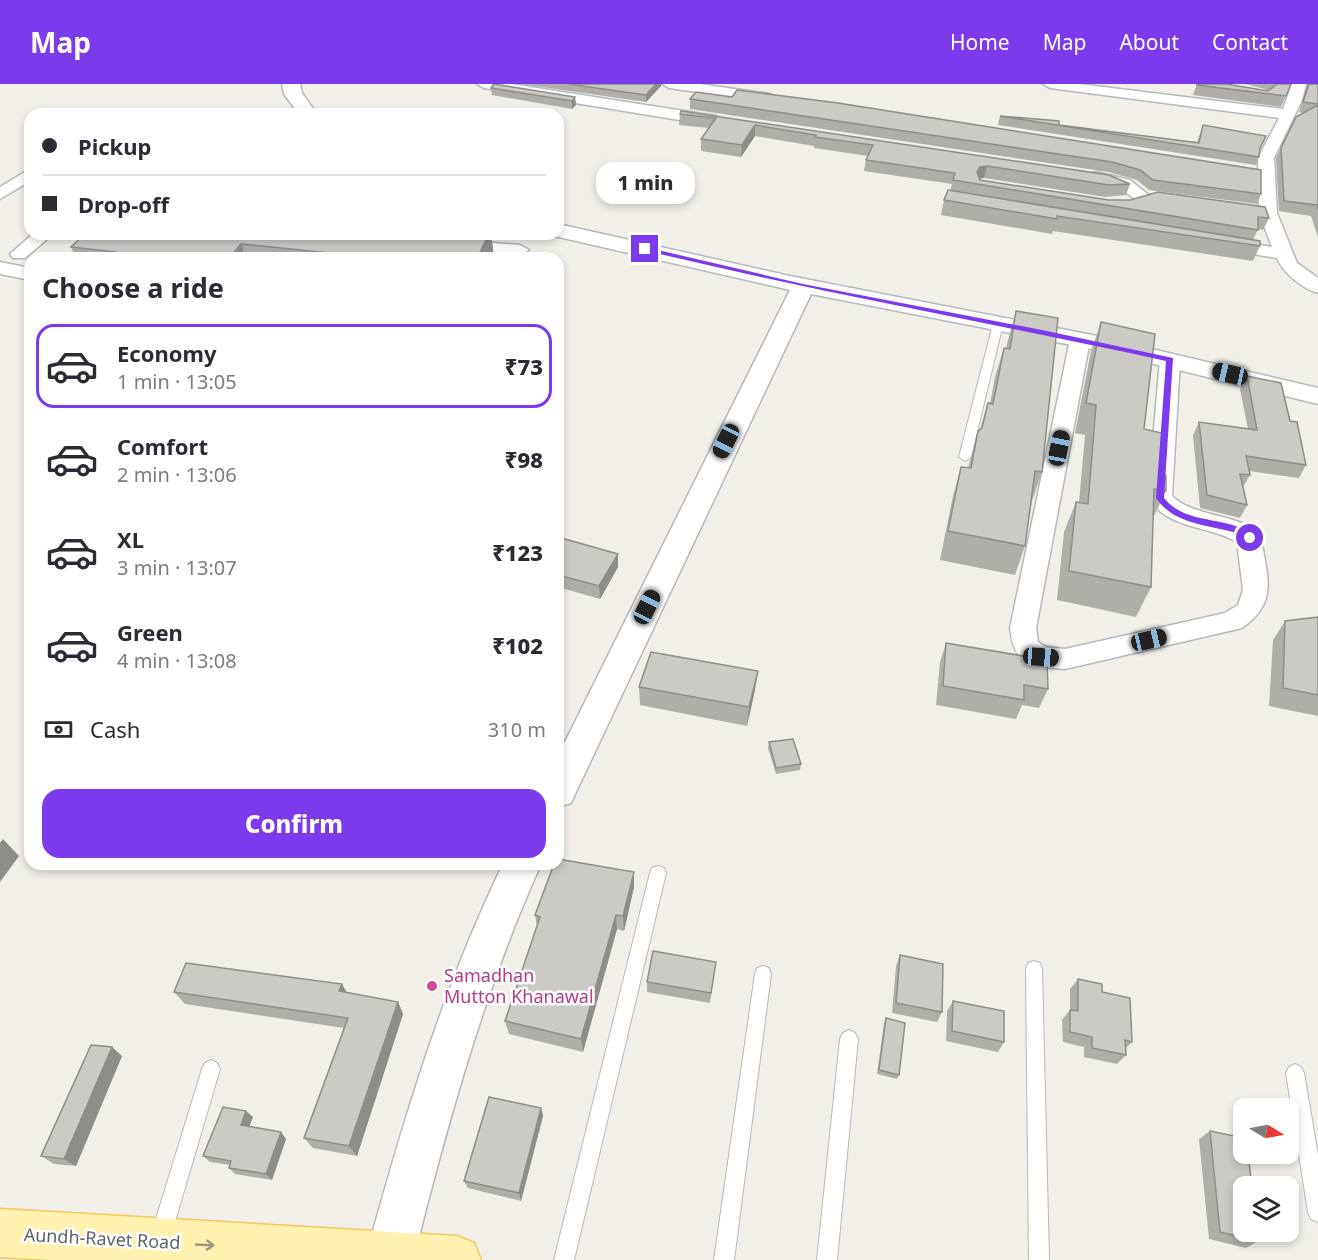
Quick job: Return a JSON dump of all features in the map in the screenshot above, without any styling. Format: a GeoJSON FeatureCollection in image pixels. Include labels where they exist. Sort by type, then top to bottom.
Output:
{"type":"FeatureCollection","features":[{"type":"Feature","properties":{"kind":"main road","name":"Aundh-Ravet Road"},"geometry":{"type":"LineString","coordinates":[[0,1233],[456,1260]]}},
{"type":"Feature","properties":{"kind":"street"},"geometry":{"type":"LineString","coordinates":[[291,84],[293,94],[304,108]]}},
{"type":"Feature","properties":{"kind":"street"},"geometry":{"type":"LineString","coordinates":[[484,84],[735,124]]}},
{"type":"Feature","properties":{"kind":"street"},"geometry":{"type":"LineString","coordinates":[[1050,84],[1179,103],[1292,94],[1262,168],[1268,213],[1289,266],[1318,287]]}},
{"type":"Feature","properties":{"kind":"street"},"geometry":{"type":"LineString","coordinates":[[664,89],[781,106]]}},
{"type":"Feature","properties":{"kind":"street"},"geometry":{"type":"LineString","coordinates":[[1249,156],[1262,168]]}},
{"type":"Feature","properties":{"kind":"street"},"geometry":{"type":"LineString","coordinates":[[1085,176],[1124,183],[1143,197]]}},
{"type":"Feature","properties":{"kind":"street"},"geometry":{"type":"LineString","coordinates":[[0,194],[24,178]]}},
{"type":"Feature","properties":{"kind":"street"},"geometry":{"type":"LineString","coordinates":[[1125,204],[1143,197],[1161,196]]}},
{"type":"Feature","properties":{"kind":"street"},"geometry":{"type":"LineString","coordinates":[[1247,210],[1268,213]]}},
{"type":"Feature","properties":{"kind":"street"},"geometry":{"type":"LineString","coordinates":[[564,231],[803,286],[1080,340],[1318,396]]}},
{"type":"Feature","properties":{"kind":"street"},"geometry":{"type":"LineString","coordinates":[[19,254],[36,240]]}},
{"type":"Feature","properties":{"kind":"street"},"geometry":{"type":"LineString","coordinates":[[1201,240],[1284,254]]}},
{"type":"Feature","properties":{"kind":"street"},"geometry":{"type":"LineString","coordinates":[[437,244],[522,248]]}},
{"type":"Feature","properties":{"kind":"street"},"geometry":{"type":"LineString","coordinates":[[0,267],[24,273]]}},
{"type":"Feature","properties":{"kind":"street"},"geometry":{"type":"LineString","coordinates":[[564,780],[803,286]]}},
{"type":"Feature","properties":{"kind":"street"},"geometry":{"type":"LineString","coordinates":[[1080,340],[1023,628],[1025,647],[1041,657],[1065,659],[1233,621],[1250,610],[1256,590],[1250,538],[1239,530],[1192,521],[1168,509],[1160,498],[1170,360]]}},
{"type":"Feature","properties":{"kind":"street"},"geometry":{"type":"LineString","coordinates":[[390,1256],[440,1072],[470,984],[504,900],[519,870]]}},
{"type":"Feature","properties":{"kind":"lane"},"geometry":{"type":"LineString","coordinates":[[965,457],[998,324]]}},
{"type":"Feature","properties":{"kind":"lane"},"geometry":{"type":"LineString","coordinates":[[564,1260],[658,873]]}},
{"type":"Feature","properties":{"kind":"lane"},"geometry":{"type":"LineString","coordinates":[[1034,969],[1039,1260]]}},
{"type":"Feature","properties":{"kind":"lane"},"geometry":{"type":"LineString","coordinates":[[724,1260],[763,974]]}},
{"type":"Feature","properties":{"kind":"lane"},"geometry":{"type":"LineString","coordinates":[[827,1260],[849,1039]]}},
{"type":"Feature","properties":{"kind":"lane"},"geometry":{"type":"LineString","coordinates":[[159,1242],[211,1069]]}},
{"type":"Feature","properties":{"kind":"lane"},"geometry":{"type":"LineString","coordinates":[[1295,1073],[1318,1212]]}},
{"type":"Feature","properties":{"kind":"building"},"geometry":{"type":"Polygon","coordinates":[[[494,84],[575,97],[572,101],[491,88],[494,84]]]}},
{"type":"Feature","properties":{"kind":"building"},"geometry":{"type":"Polygon","coordinates":[[[568,84],[656,84],[646,95],[568,84]]]}},
{"type":"Feature","properties":{"kind":"building"},"geometry":{"type":"Polygon","coordinates":[[[1197,84],[1226,84],[1268,91],[1277,84],[1291,84],[1286,96],[1197,84]]]}},
{"type":"Feature","properties":{"kind":"building"},"geometry":{"type":"Polygon","coordinates":[[[1309,84],[1318,84],[1318,104],[1303,102],[1309,84]]]}},
{"type":"Feature","properties":{"kind":"building"},"geometry":{"type":"Polygon","coordinates":[[[737,90],[838,103],[1261,170],[1261,194],[1153,180],[1140,170],[1112,162],[690,99],[696,92],[732,97],[737,90]]]}},
{"type":"Feature","properties":{"kind":"building"},"geometry":{"type":"Polygon","coordinates":[[[1318,105],[1318,209],[1317,205],[1284,201],[1281,148],[1296,117],[1318,105]]]}},
{"type":"Feature","properties":{"kind":"building"},"geometry":{"type":"Polygon","coordinates":[[[681,111],[1109,175],[1130,184],[1109,185],[987,166],[980,167],[977,172],[980,180],[1109,200],[1130,200],[1158,192],[1265,207],[1269,218],[1258,217],[1258,230],[953,180],[955,173],[866,160],[873,145],[815,137],[816,135],[755,125],[742,145],[701,139],[716,118],[680,114],[681,111]]]}},
{"type":"Feature","properties":{"kind":"building"},"geometry":{"type":"Polygon","coordinates":[[[1000,116],[1059,121],[1059,125],[1199,143],[1203,125],[1266,136],[1260,148],[1259,157],[1000,116]]]}},
{"type":"Feature","properties":{"kind":"building"},"geometry":{"type":"Polygon","coordinates":[[[948,190],[1260,241],[1260,246],[1057,216],[1057,219],[944,200],[948,190]]]}},
{"type":"Feature","properties":{"kind":"building"},"geometry":{"type":"Polygon","coordinates":[[[79,240],[486,240],[480,252],[320,252],[241,244],[234,252],[116,252],[71,247],[79,240]]]}},
{"type":"Feature","properties":{"kind":"building"},"geometry":{"type":"Polygon","coordinates":[[[1016,311],[1058,318],[1042,472],[1035,471],[1025,546],[948,531],[961,467],[971,468],[978,431],[982,428],[988,403],[993,404],[1004,348],[1010,349],[1016,311]]]}},
{"type":"Feature","properties":{"kind":"building"},"geometry":{"type":"Polygon","coordinates":[[[1101,322],[1155,334],[1144,429],[1162,433],[1160,468],[1166,476],[1166,491],[1154,489],[1151,587],[1069,571],[1076,502],[1088,504],[1096,405],[1086,403],[1101,322]]]}},
{"type":"Feature","properties":{"kind":"building"},"geometry":{"type":"Polygon","coordinates":[[[1247,376],[1281,383],[1290,421],[1297,422],[1306,465],[1246,456],[1250,475],[1240,474],[1247,505],[1207,495],[1199,422],[1257,430],[1247,376]]]}},
{"type":"Feature","properties":{"kind":"building"},"geometry":{"type":"Polygon","coordinates":[[[564,539],[618,554],[599,586],[564,577],[564,539]]]}},
{"type":"Feature","properties":{"kind":"building"},"geometry":{"type":"Polygon","coordinates":[[[1318,617],[1318,695],[1283,688],[1285,621],[1318,617]]]}},
{"type":"Feature","properties":{"kind":"building"},"geometry":{"type":"Polygon","coordinates":[[[946,643],[1047,660],[1048,689],[1024,685],[1024,700],[943,686],[946,643]]]}},
{"type":"Feature","properties":{"kind":"building"},"geometry":{"type":"Polygon","coordinates":[[[651,652],[758,671],[749,707],[639,687],[651,652]]]}},
{"type":"Feature","properties":{"kind":"building"},"geometry":{"type":"Polygon","coordinates":[[[793,739],[801,764],[776,768],[769,742],[793,739]]]}},
{"type":"Feature","properties":{"kind":"building"},"geometry":{"type":"Polygon","coordinates":[[[564,860],[634,872],[623,916],[616,915],[581,1039],[505,1021],[540,917],[535,915],[552,870],[564,870],[564,860]]]}},
{"type":"Feature","properties":{"kind":"building"},"geometry":{"type":"Polygon","coordinates":[[[653,951],[716,962],[711,993],[647,982],[653,951]]]}},
{"type":"Feature","properties":{"kind":"building"},"geometry":{"type":"Polygon","coordinates":[[[900,955],[943,964],[942,1012],[896,1003],[900,955]]]}},
{"type":"Feature","properties":{"kind":"building"},"geometry":{"type":"Polygon","coordinates":[[[186,963],[342,984],[339,991],[398,1002],[349,1146],[304,1138],[348,1018],[174,992],[186,963]]]}},
{"type":"Feature","properties":{"kind":"building"},"geometry":{"type":"Polygon","coordinates":[[[1078,979],[1102,984],[1102,992],[1130,998],[1132,1042],[1125,1040],[1126,1055],[1092,1048],[1092,1037],[1070,1032],[1070,1010],[1078,1011],[1078,979]]]}},
{"type":"Feature","properties":{"kind":"building"},"geometry":{"type":"Polygon","coordinates":[[[953,1001],[1004,1011],[1004,1042],[952,1031],[953,1001]]]}},
{"type":"Feature","properties":{"kind":"building"},"geometry":{"type":"Polygon","coordinates":[[[886,1018],[905,1023],[899,1075],[879,1070],[886,1018]]]}},
{"type":"Feature","properties":{"kind":"building"},"geometry":{"type":"Polygon","coordinates":[[[91,1045],[112,1047],[64,1159],[41,1156],[91,1045]]]}},
{"type":"Feature","properties":{"kind":"building"},"geometry":{"type":"Polygon","coordinates":[[[489,1097],[541,1108],[519,1193],[464,1181],[489,1097]]]}},
{"type":"Feature","properties":{"kind":"building"},"geometry":{"type":"Polygon","coordinates":[[[223,1107],[246,1111],[241,1125],[281,1132],[266,1174],[229,1168],[231,1161],[203,1156],[223,1107]]]}},
{"type":"Feature","properties":{"kind":"building"},"geometry":{"type":"Polygon","coordinates":[[[1210,1131],[1233,1136],[1233,1164],[1249,1164],[1251,1176],[1233,1176],[1233,1235],[1220,1232],[1210,1131]]]}},
{"type":"Feature","properties":{"kind":"place","name":"Samadhan Mutton Khanawal"},"geometry":{"type":"Point","coordinates":[432,986]}},
{"type":"Feature","properties":{"kind":"route"},"geometry":{"type":"LineString","coordinates":[[645,249],[803,286],[1092,342],[1170,360],[1160,498],[1168,509],[1192,521],[1239,530],[1250,538]]}}]}
